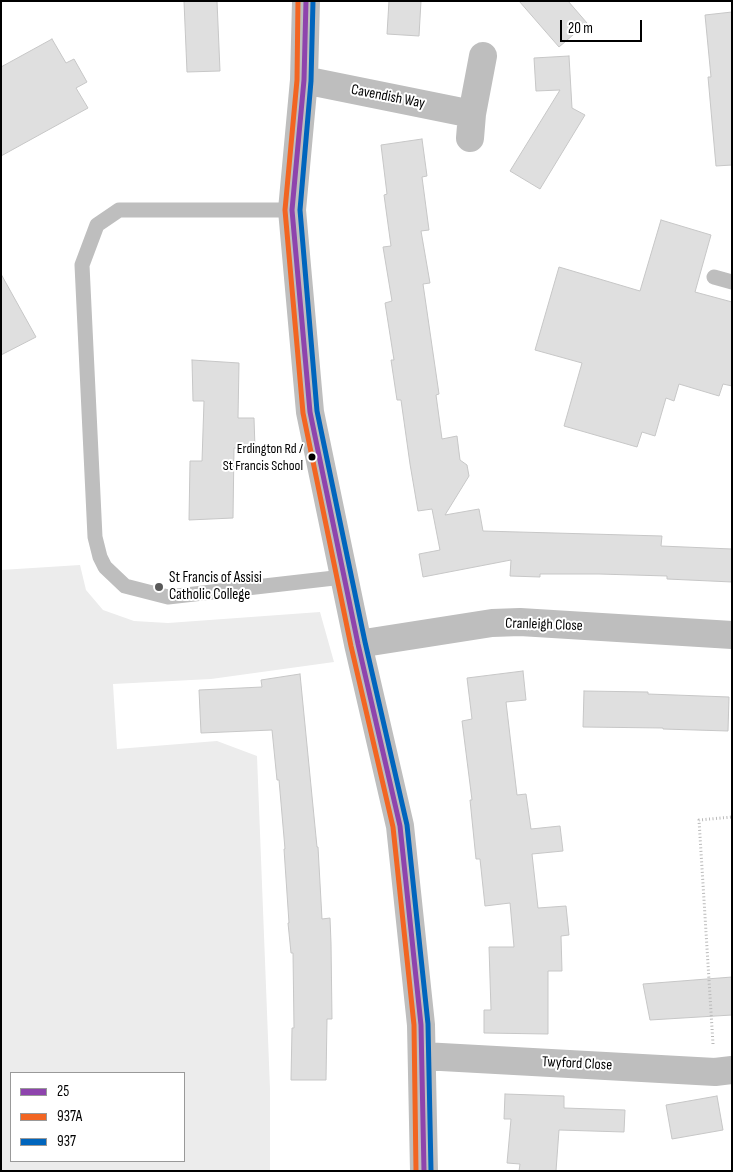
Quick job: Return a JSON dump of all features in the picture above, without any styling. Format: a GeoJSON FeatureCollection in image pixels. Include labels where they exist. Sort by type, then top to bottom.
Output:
{"type":"FeatureCollection","features":[{"type":"Feature","properties":{"kind":"street"},"geometry":{"type":"LineString","coordinates":[[306,1],[304,80],[292,210],[310,412],[343,576],[400,826],[421,1025],[424,1171]]}},
{"type":"Feature","properties":{"kind":"street","name":"Cavendish Way"},"geometry":{"type":"LineString","coordinates":[[304,80],[471,126],[483,56]]}},
{"type":"Feature","properties":{"kind":"street","name":"Cranleigh Close"},"geometry":{"type":"LineString","coordinates":[[358,644],[492,623],[520,622],[732,635]]}},
{"type":"Feature","properties":{"kind":"street","name":"Twyford Close"},"geometry":{"type":"LineString","coordinates":[[423,1056],[724,1071]]}},
{"type":"Feature","properties":{"kind":"lane"},"geometry":{"type":"LineString","coordinates":[[292,210],[120,210],[97,225],[82,265],[95,537],[100,557],[105,567],[125,586],[168,597],[343,576]]}},
{"type":"Feature","properties":{"kind":"lane"},"geometry":{"type":"LineString","coordinates":[[714,277],[732,282]]}},
{"type":"Feature","properties":{"kind":"path"},"geometry":{"type":"LineString","coordinates":[[724,1071],[699,820],[732,817]]}},
{"type":"Feature","properties":{"kind":"shaded area","name":"St Francis of Assisi Catholic College"},"geometry":{"type":"Polygon","coordinates":[[[80,565],[86,590],[103,610],[134,621],[168,623],[320,612],[334,662],[211,679],[113,684],[117,749],[217,741],[257,756],[270,1089],[270,1171],[1,1171],[1,570],[80,565]]]}},
{"type":"Feature","properties":{"kind":"building"},"geometry":{"type":"Polygon","coordinates":[[[184,1],[217,1],[220,71],[187,72],[184,1]]]}},
{"type":"Feature","properties":{"kind":"building"},"geometry":{"type":"Polygon","coordinates":[[[389,1],[421,1],[419,36],[387,34],[389,1]]]}},
{"type":"Feature","properties":{"kind":"building"},"geometry":{"type":"Polygon","coordinates":[[[519,1],[568,1],[587,23],[559,47],[519,1]]]}},
{"type":"Feature","properties":{"kind":"building"},"geometry":{"type":"Polygon","coordinates":[[[732,12],[732,165],[716,166],[708,77],[711,77],[705,15],[732,12]]]}},
{"type":"Feature","properties":{"kind":"building"},"geometry":{"type":"Polygon","coordinates":[[[52,39],[66,63],[74,59],[87,82],[76,88],[88,108],[1,156],[1,67],[52,39]]]}},
{"type":"Feature","properties":{"kind":"building"},"geometry":{"type":"Polygon","coordinates":[[[569,56],[572,108],[585,115],[540,189],[510,171],[560,90],[536,91],[534,58],[569,56]]]}},
{"type":"Feature","properties":{"kind":"building"},"geometry":{"type":"Polygon","coordinates":[[[422,139],[427,176],[422,177],[429,230],[421,231],[430,283],[423,284],[439,394],[436,395],[442,439],[457,436],[460,460],[467,465],[469,476],[445,515],[479,509],[483,531],[662,536],[661,546],[732,549],[732,582],[667,579],[667,576],[599,574],[540,574],[540,577],[510,576],[511,560],[423,577],[419,554],[440,550],[432,509],[418,511],[401,400],[397,400],[391,360],[394,360],[385,303],[392,301],[383,247],[391,246],[384,195],[387,194],[381,145],[422,139]]]}},
{"type":"Feature","properties":{"kind":"building"},"geometry":{"type":"Polygon","coordinates":[[[661,220],[711,235],[695,292],[732,302],[732,386],[723,384],[719,396],[679,384],[674,401],[666,398],[655,436],[642,432],[637,447],[564,426],[582,363],[535,350],[559,267],[640,291],[661,220]]]}},
{"type":"Feature","properties":{"kind":"building"},"geometry":{"type":"Polygon","coordinates":[[[1,274],[36,337],[1,355],[1,274]]]}},
{"type":"Feature","properties":{"kind":"building"},"geometry":{"type":"Polygon","coordinates":[[[192,360],[239,363],[238,418],[254,418],[255,448],[234,448],[233,518],[189,520],[190,461],[202,461],[204,401],[193,401],[192,360]]]}},
{"type":"Feature","properties":{"kind":"building"},"geometry":{"type":"Polygon","coordinates":[[[523,671],[526,700],[506,702],[517,795],[526,794],[531,829],[560,826],[563,851],[532,854],[538,908],[566,906],[569,935],[561,936],[562,971],[548,971],[548,1034],[484,1033],[484,1010],[491,1010],[489,947],[514,947],[510,903],[485,906],[480,859],[476,859],[470,800],[472,800],[462,721],[472,719],[467,678],[523,671]]]}},
{"type":"Feature","properties":{"kind":"building"},"geometry":{"type":"Polygon","coordinates":[[[300,674],[318,847],[322,919],[330,918],[332,1019],[327,1019],[326,1080],[291,1080],[292,1028],[294,1028],[293,953],[291,953],[288,923],[285,849],[279,780],[277,780],[272,730],[201,733],[199,690],[262,687],[261,680],[300,674]]]}},
{"type":"Feature","properties":{"kind":"building"},"geometry":{"type":"Polygon","coordinates":[[[584,691],[648,692],[648,694],[729,697],[728,731],[583,727],[584,691]]]}},
{"type":"Feature","properties":{"kind":"building"},"geometry":{"type":"Polygon","coordinates":[[[732,977],[732,1015],[650,1020],[643,984],[732,977]]]}},
{"type":"Feature","properties":{"kind":"building"},"geometry":{"type":"Polygon","coordinates":[[[505,1094],[564,1096],[564,1108],[625,1110],[624,1132],[559,1130],[556,1171],[519,1171],[520,1164],[507,1163],[511,1119],[504,1119],[505,1094]]]}},
{"type":"Feature","properties":{"kind":"building"},"geometry":{"type":"Polygon","coordinates":[[[717,1096],[723,1130],[672,1139],[666,1105],[717,1096]]]}},
{"type":"Feature","properties":{"kind":"transit line","name":"937A"},"geometry":{"type":"LineString","coordinates":[[298,1],[297,80],[285,210],[303,413],[351,646],[393,827],[414,1025],[416,1171]]}},
{"type":"Feature","properties":{"kind":"transit line","name":"25"},"geometry":{"type":"LineString","coordinates":[[306,1],[304,80],[292,210],[310,412],[358,644],[400,826],[421,1025],[424,1171]]}},
{"type":"Feature","properties":{"kind":"transit line","name":"937"},"geometry":{"type":"LineString","coordinates":[[313,1],[311,81],[300,210],[317,411],[365,642],[407,825],[428,1024],[431,1171]]}},
{"type":"Feature","properties":{"kind":"place","name":"Erdington Rd / St Francis School"},"geometry":{"type":"Point","coordinates":[312,457]}},
{"type":"Feature","properties":{"kind":"place","name":"St Francis of Assisi Catholic College"},"geometry":{"type":"Point","coordinates":[159,587]}}]}
